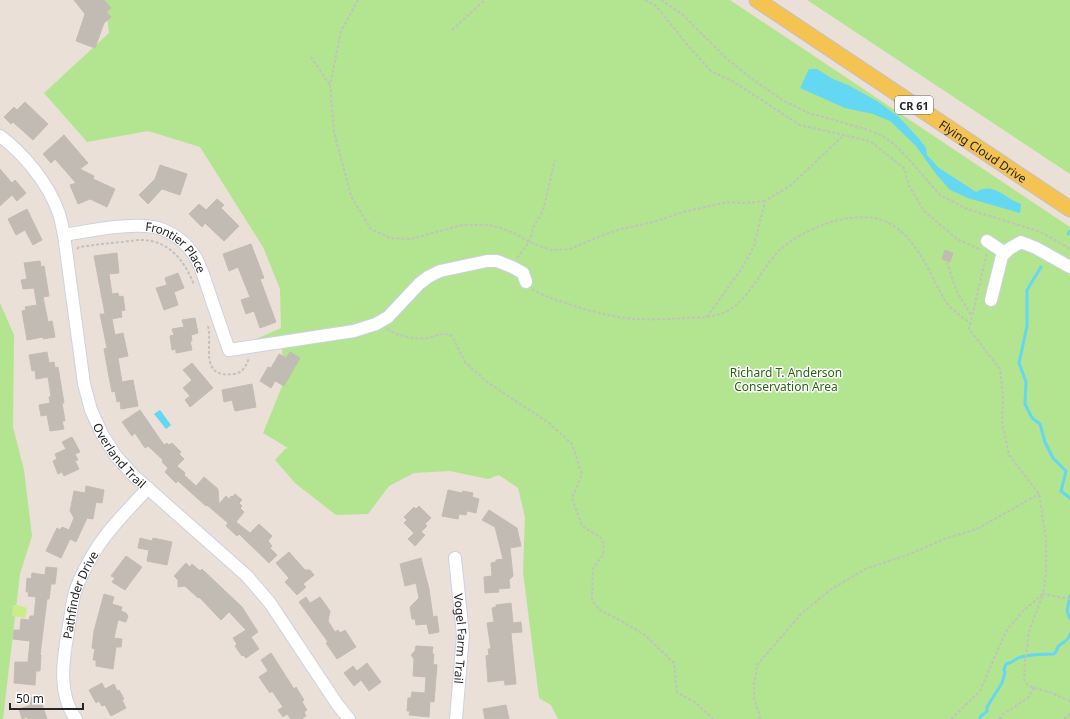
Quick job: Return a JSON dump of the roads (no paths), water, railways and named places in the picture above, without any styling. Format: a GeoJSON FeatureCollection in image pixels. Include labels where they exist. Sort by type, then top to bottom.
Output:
{"type":"FeatureCollection","features":[{"type":"Feature","properties":{"kind":"main road","name":"Flying Cloud Drive"},"geometry":{"type":"LineString","coordinates":[[758,0],[1070,209]]}},
{"type":"Feature","properties":{"kind":"street","name":"Overland Trail"},"geometry":{"type":"LineString","coordinates":[[0,136],[13,146],[41,178],[58,211],[64,235],[84,384],[91,410],[102,434],[116,456],[148,488],[247,576],[259,589],[270,603],[337,704],[349,719]]}},
{"type":"Feature","properties":{"kind":"street","name":"Frontier Place"},"geometry":{"type":"LineString","coordinates":[[64,235],[140,226],[161,229],[174,235],[185,244],[194,255],[229,350],[354,330],[376,324],[388,316],[419,284],[428,277],[440,271],[487,261],[497,261],[523,273],[526,282]]}},
{"type":"Feature","properties":{"kind":"street"},"geometry":{"type":"LineString","coordinates":[[987,241],[1005,253]]}},
{"type":"Feature","properties":{"kind":"street"},"geometry":{"type":"LineString","coordinates":[[991,300],[1002,256],[1021,242],[1036,248],[1070,267]]}},
{"type":"Feature","properties":{"kind":"street","name":"Pathfinder Drive"},"geometry":{"type":"LineString","coordinates":[[76,719],[66,697],[63,678],[63,658],[75,593],[84,571],[96,550],[111,530],[148,488]]}},
{"type":"Feature","properties":{"kind":"street","name":"Vogel Farm Trail"},"geometry":{"type":"LineString","coordinates":[[455,558],[463,635],[456,719]]}},
{"type":"Feature","properties":{"kind":"water"},"geometry":{"type":"Polygon","coordinates":[[[809,69],[817,69],[833,79],[848,85],[877,101],[899,117],[920,140],[926,148],[927,155],[939,168],[976,192],[988,188],[994,189],[1021,204],[1020,213],[968,198],[950,190],[936,174],[916,146],[890,121],[873,114],[845,108],[800,88],[809,69]]]}},
{"type":"Feature","properties":{"kind":"water"},"geometry":{"type":"Polygon","coordinates":[[[160,410],[171,425],[166,429],[154,414],[160,410]]]}},
{"type":"Feature","properties":{"kind":"waterway"},"geometry":{"type":"LineString","coordinates":[[1041,267],[1027,290],[1027,326],[1019,363],[1026,382],[1025,404],[1032,418],[1040,424],[1045,442],[1053,458],[1066,471],[1061,491],[1070,498]]}},
{"type":"Feature","properties":{"kind":"waterway"},"geometry":{"type":"LineString","coordinates":[[1070,596],[1067,611],[1070,619]]}},
{"type":"Feature","properties":{"kind":"waterway"},"geometry":{"type":"LineString","coordinates":[[980,719],[980,717],[987,711],[987,707],[1002,683],[1006,664],[1025,656],[1054,654],[1059,645],[1066,641],[1070,634]]}},
{"type":"Feature","properties":{"kind":"park label","name":"Richard T. Anderson Conservation Area"},"geometry":{"type":"Point","coordinates":[786,379]}}]}
